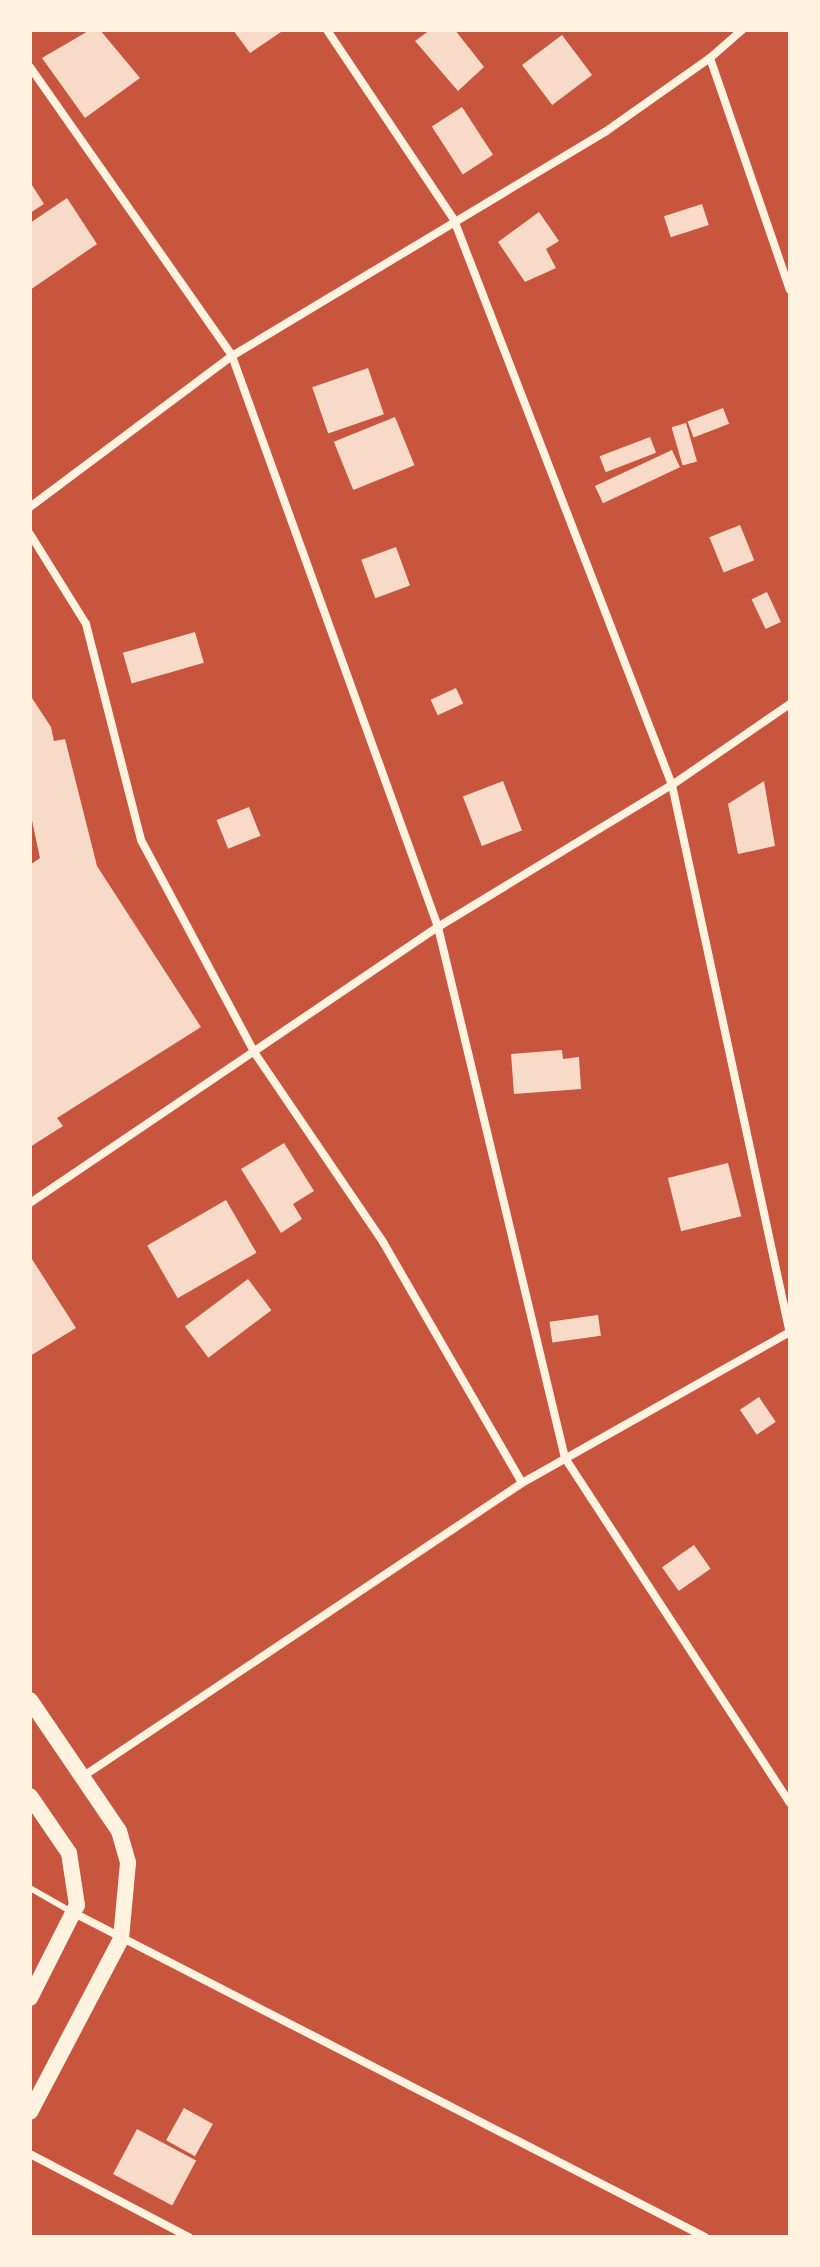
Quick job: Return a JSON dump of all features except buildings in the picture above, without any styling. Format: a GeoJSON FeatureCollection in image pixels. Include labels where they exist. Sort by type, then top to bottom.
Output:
{"type":"FeatureCollection","features":[{"type":"Feature","properties":{"kind":"main road"},"geometry":{"type":"LineString","coordinates":[[30,1700],[119,1831],[128,1863],[121,1939],[30,2112]]}},
{"type":"Feature","properties":{"kind":"main road"},"geometry":{"type":"LineString","coordinates":[[30,1796],[69,1853],[77,1905],[30,1998]]}},
{"type":"Feature","properties":{"kind":"street"},"geometry":{"type":"LineString","coordinates":[[82,1777],[522,1483],[790,1333],[672,785],[454,220],[327,30]]}},
{"type":"Feature","properties":{"kind":"street"},"geometry":{"type":"LineString","coordinates":[[30,507],[232,356],[605,132],[710,58],[742,30]]}},
{"type":"Feature","properties":{"kind":"street"},"geometry":{"type":"LineString","coordinates":[[710,58],[790,290]]}},
{"type":"Feature","properties":{"kind":"street"},"geometry":{"type":"LineString","coordinates":[[30,67],[232,356],[438,927],[565,1458],[790,1803]]}},
{"type":"Feature","properties":{"kind":"street"},"geometry":{"type":"LineString","coordinates":[[30,534],[86,624],[141,840],[254,1052],[383,1242],[522,1483]]}},
{"type":"Feature","properties":{"kind":"street"},"geometry":{"type":"LineString","coordinates":[[30,1203],[438,927],[672,785],[790,704]]}},
{"type":"Feature","properties":{"kind":"street"},"geometry":{"type":"LineString","coordinates":[[74,1913],[705,2237]]}},
{"type":"Feature","properties":{"kind":"street"},"geometry":{"type":"LineString","coordinates":[[30,2154],[189,2237]]}},
{"type":"Feature","properties":{"kind":"lane"},"geometry":{"type":"LineString","coordinates":[[30,1888],[74,1913]]}}]}
